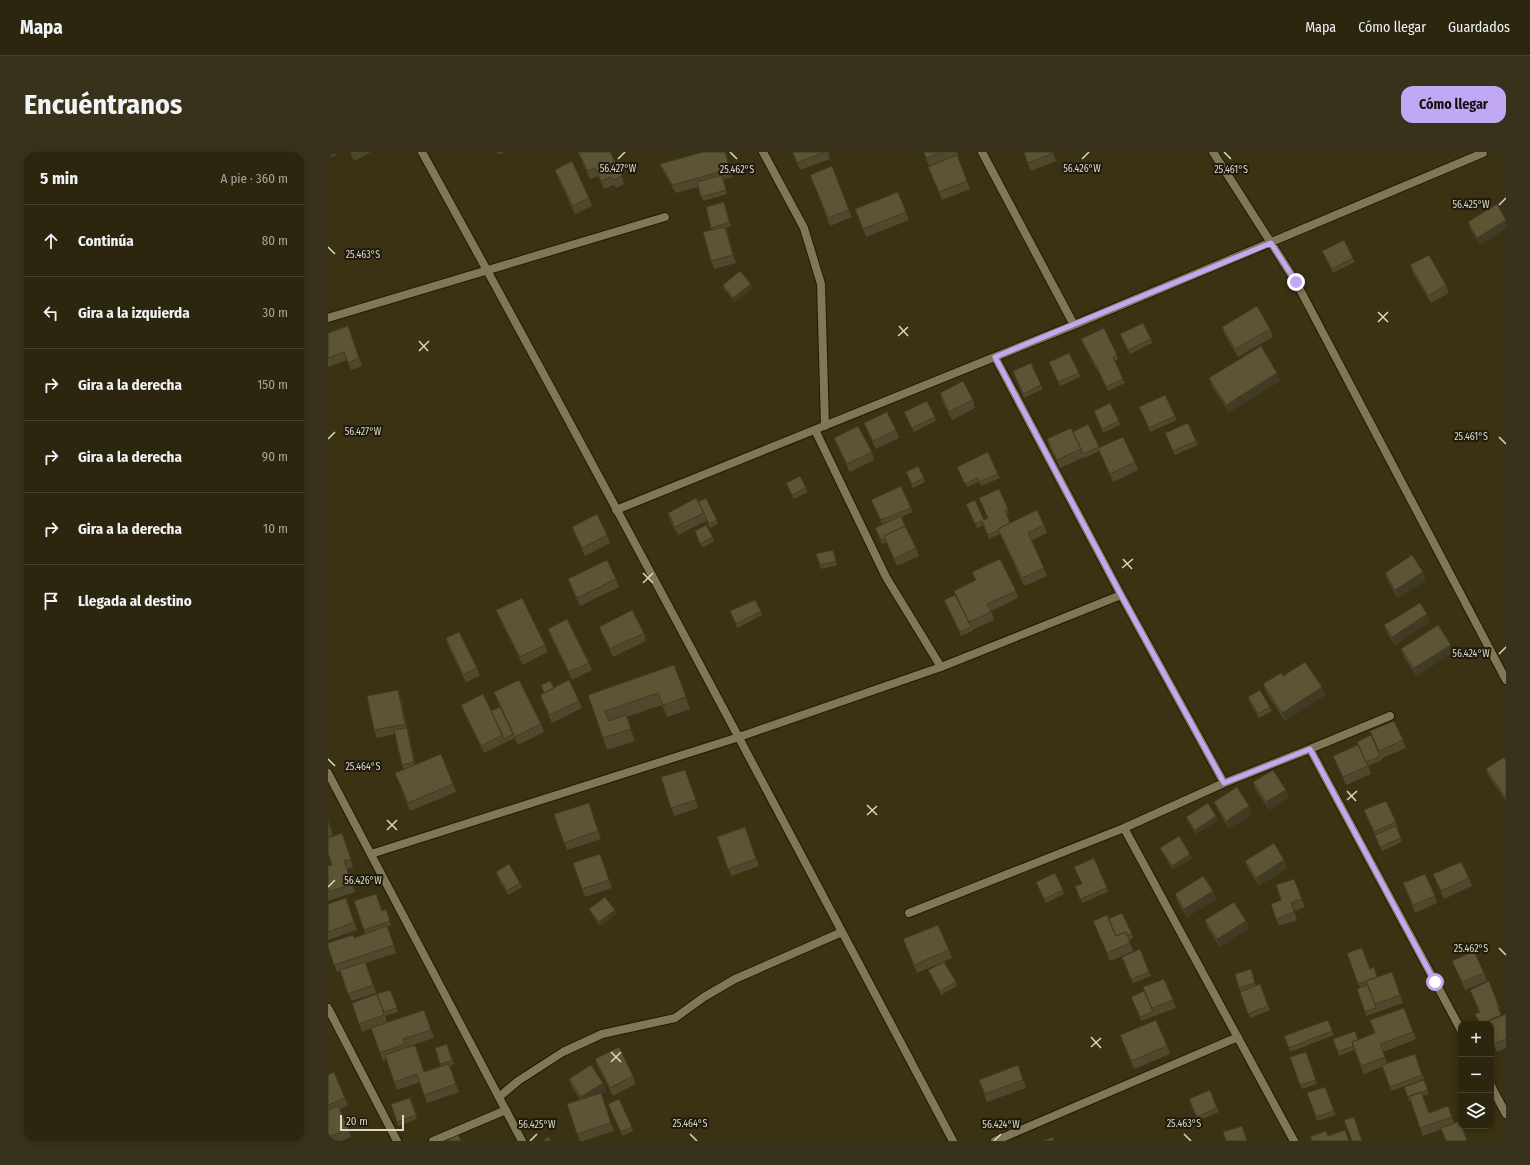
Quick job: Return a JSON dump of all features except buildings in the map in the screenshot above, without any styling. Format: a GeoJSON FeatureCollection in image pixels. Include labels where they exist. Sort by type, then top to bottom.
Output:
{"type":"FeatureCollection","features":[{"type":"Feature","properties":{"kind":"street"},"geometry":{"type":"LineString","coordinates":[[422,152],[738,737],[953,1141]]}},
{"type":"Feature","properties":{"kind":"street"},"geometry":{"type":"LineString","coordinates":[[763,152],[804,228],[820,284],[825,426]]}},
{"type":"Feature","properties":{"kind":"street"},"geometry":{"type":"LineString","coordinates":[[982,152],[1074,326]]}},
{"type":"Feature","properties":{"kind":"street"},"geometry":{"type":"LineString","coordinates":[[1214,152],[1296,282],[1506,680]]}},
{"type":"Feature","properties":{"kind":"street"},"geometry":{"type":"LineString","coordinates":[[616,510],[1074,326],[1483,153]]}},
{"type":"Feature","properties":{"kind":"street"},"geometry":{"type":"LineString","coordinates":[[328,318],[665,217]]}},
{"type":"Feature","properties":{"kind":"street"},"geometry":{"type":"LineString","coordinates":[[995,357],[1121,595],[1224,783]]}},
{"type":"Feature","properties":{"kind":"street"},"geometry":{"type":"LineString","coordinates":[[814,430],[886,577],[941,667]]}},
{"type":"Feature","properties":{"kind":"street"},"geometry":{"type":"LineString","coordinates":[[371,854],[738,737],[941,667],[1121,595]]}},
{"type":"Feature","properties":{"kind":"street"},"geometry":{"type":"LineString","coordinates":[[909,912],[1124,828],[1224,783],[1390,716]]}},
{"type":"Feature","properties":{"kind":"street"},"geometry":{"type":"LineString","coordinates":[[1310,749],[1458,1024]]}},
{"type":"Feature","properties":{"kind":"street"},"geometry":{"type":"LineString","coordinates":[[328,773],[522,1141]]}},
{"type":"Feature","properties":{"kind":"street"},"geometry":{"type":"LineString","coordinates":[[1124,828],[1294,1141]]}},
{"type":"Feature","properties":{"kind":"street"},"geometry":{"type":"LineString","coordinates":[[499,1097],[518,1081],[563,1052],[602,1034],[675,1018],[704,997],[735,979],[842,932]]}},
{"type":"Feature","properties":{"kind":"street"},"geometry":{"type":"LineString","coordinates":[[328,1008],[397,1141]]}},
{"type":"Feature","properties":{"kind":"street"},"geometry":{"type":"LineString","coordinates":[[995,1141],[1238,1037]]}},
{"type":"Feature","properties":{"kind":"street"},"geometry":{"type":"LineString","coordinates":[[1494,1092],[1506,1114]]}},
{"type":"Feature","properties":{"kind":"street"},"geometry":{"type":"LineString","coordinates":[[433,1141],[506,1110]]}},
{"type":"Feature","properties":{"kind":"route"},"geometry":{"type":"LineString","coordinates":[[1296,282],[1271,243],[1074,326],[995,357],[1121,595],[1224,783],[1310,749],[1435,982]]}}]}
